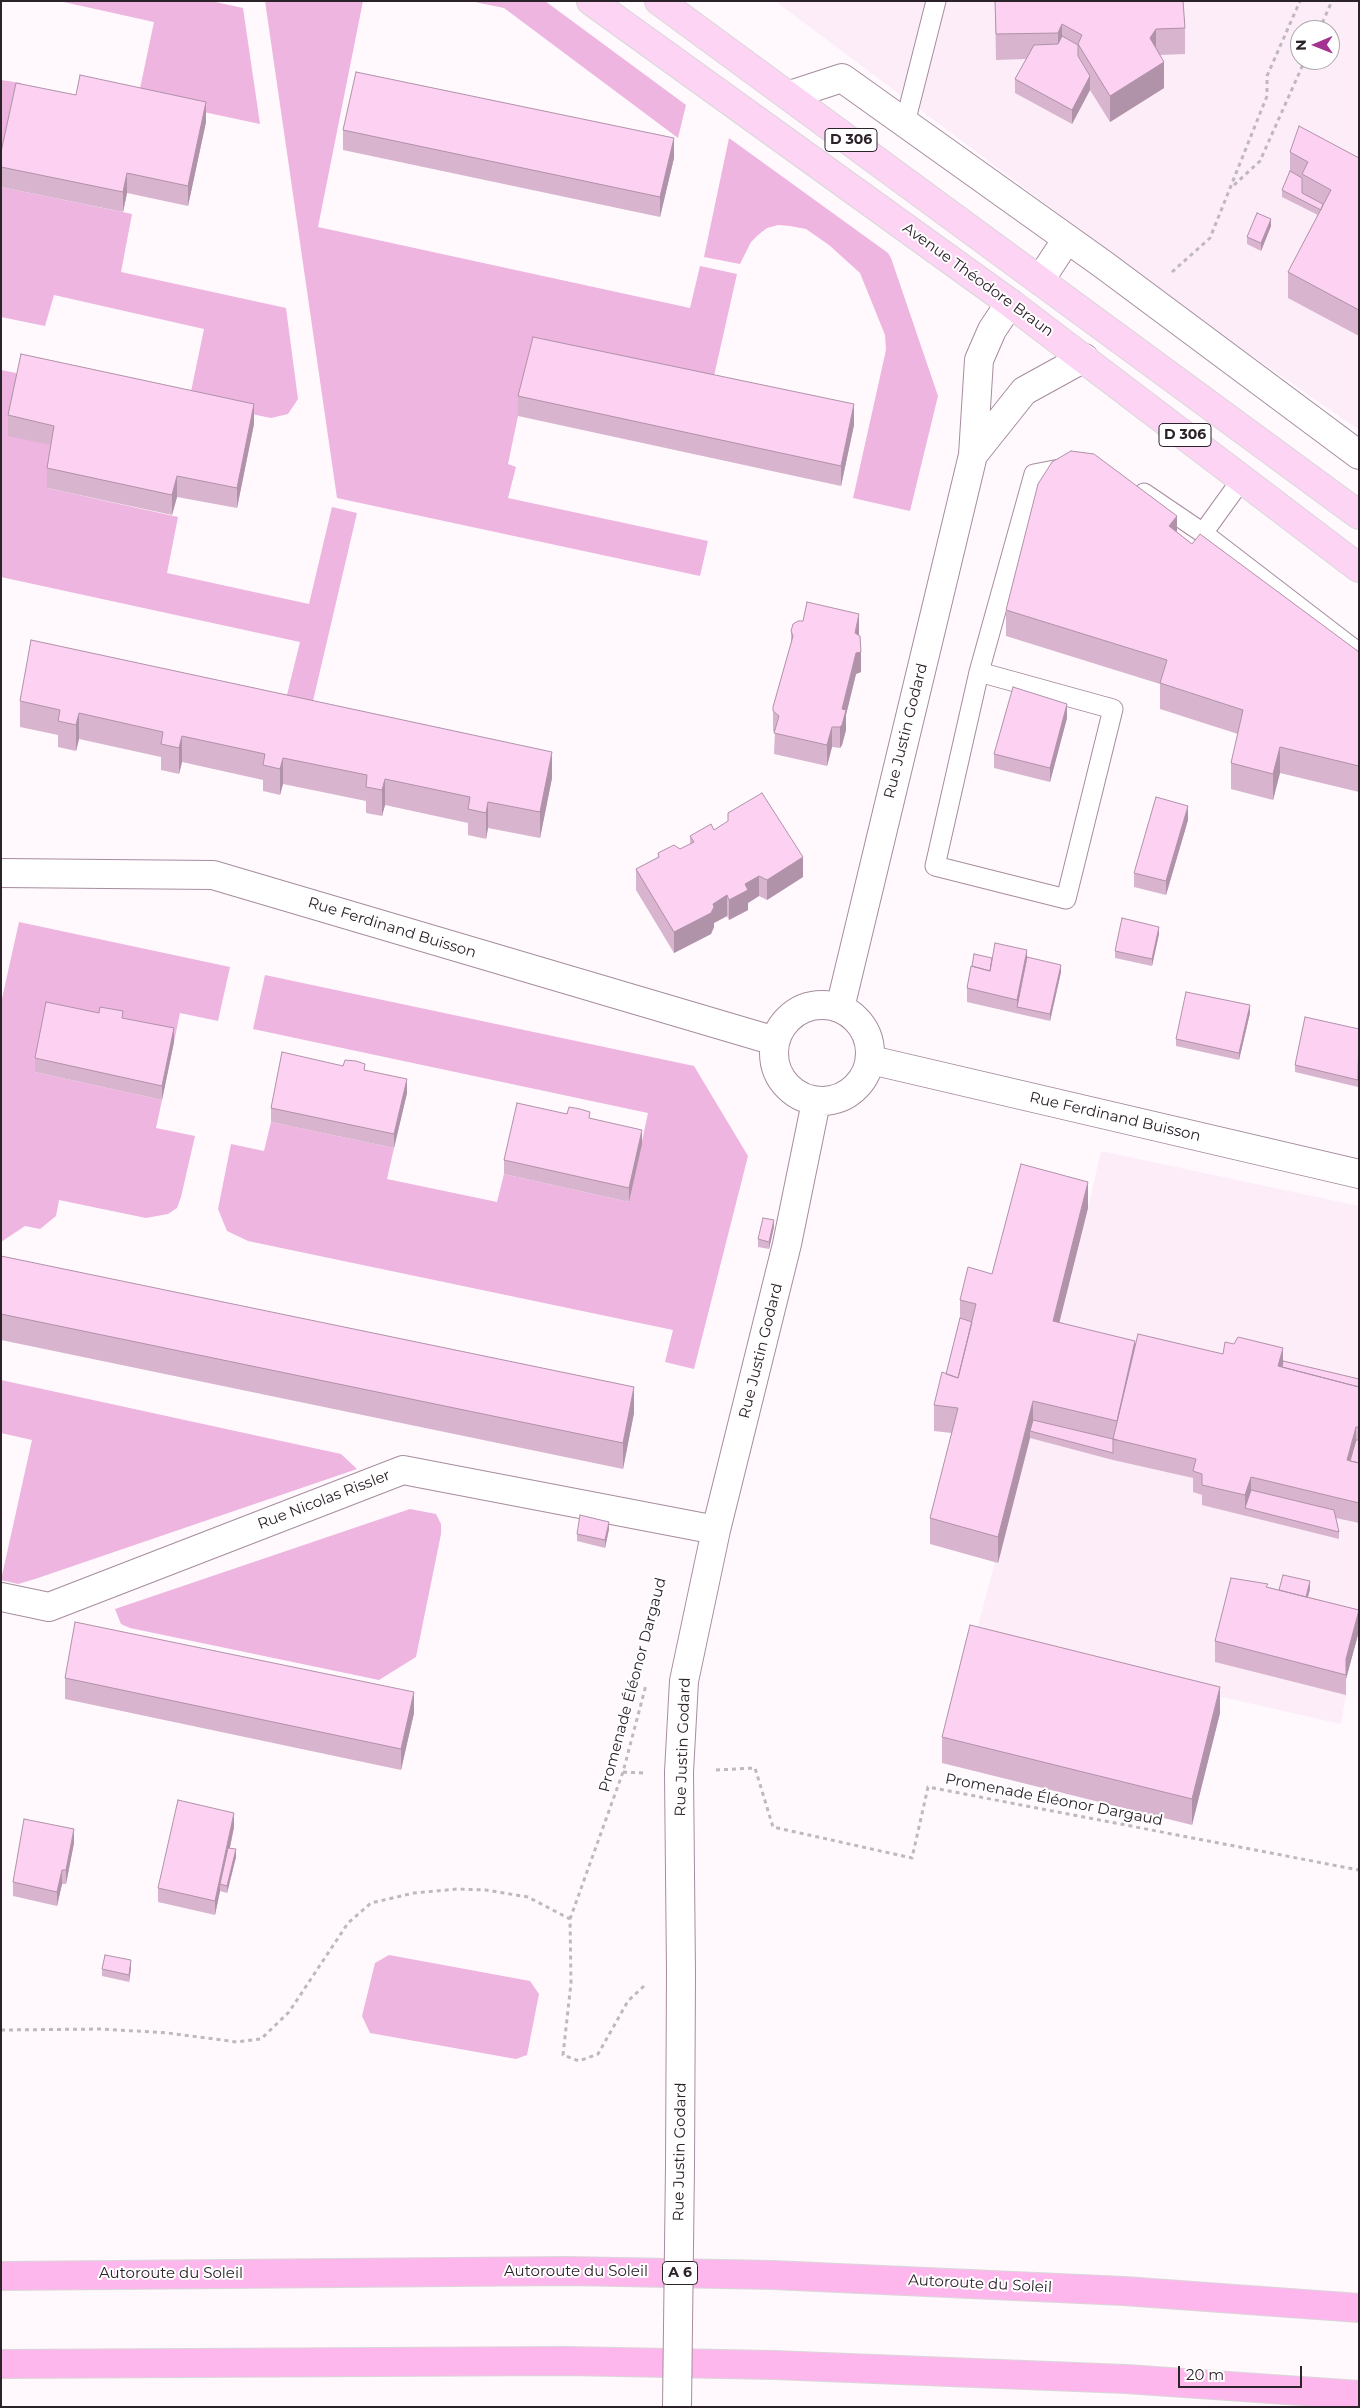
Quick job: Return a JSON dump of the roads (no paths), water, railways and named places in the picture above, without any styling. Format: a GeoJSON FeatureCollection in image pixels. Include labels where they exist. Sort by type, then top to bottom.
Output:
{"type":"FeatureCollection","features":[{"type":"Feature","properties":{"kind":"highway","name":"Autoroute du Soleil"},"geometry":{"type":"LineString","coordinates":[[1,2276],[567,2271],[773,2275],[1124,2291],[1359,2308]]}},
{"type":"Feature","properties":{"kind":"highway"},"geometry":{"type":"LineString","coordinates":[[1,2364],[566,2361],[774,2365],[1126,2379],[1359,2395]]}},
{"type":"Feature","properties":{"kind":"main road","name":"Avenue Théodore Braun"},"geometry":{"type":"LineString","coordinates":[[591,1],[1010,303],[1359,568]]}},
{"type":"Feature","properties":{"kind":"main road","name":"D 306"},"geometry":{"type":"LineString","coordinates":[[660,1],[1359,515]]}},
{"type":"Feature","properties":{"kind":"main road"},"geometry":{"type":"LineString","coordinates":[[1010,303],[1040,280]]}},
{"type":"Feature","properties":{"kind":"street"},"geometry":{"type":"LineString","coordinates":[[790,95],[842,78],[1151,300],[1359,455]]}},
{"type":"Feature","properties":{"kind":"street"},"geometry":{"type":"LineString","coordinates":[[1040,280],[1067,240]]}},
{"type":"Feature","properties":{"kind":"street","name":"Rue Justin Godard"},"geometry":{"type":"LineString","coordinates":[[840,1008],[972,455],[979,360],[992,330],[1010,303]]}},
{"type":"Feature","properties":{"kind":"street","name":"Rue Justin Godard"},"geometry":{"type":"LineString","coordinates":[[972,455],[1024,391],[1084,358]]}},
{"type":"Feature","properties":{"kind":"street","name":"Rue Ferdinand Buisson"},"geometry":{"type":"LineString","coordinates":[[1,873],[213,875],[775,1041]]}},
{"type":"Feature","properties":{"kind":"street"},"geometry":{"type":"LineString","coordinates":[[823,1005],[840,1008],[854,1016],[864,1028],[870,1043],[871,1060],[866,1075],[858,1087],[846,1096],[832,1102],[816,1102],[800,1097],[787,1088],[778,1074],[774,1058],[775,1041],[781,1027],[793,1014],[807,1007],[823,1005]]}},
{"type":"Feature","properties":{"kind":"street","name":"Rue Ferdinand Buisson"},"geometry":{"type":"LineString","coordinates":[[871,1060],[1359,1174]]}},
{"type":"Feature","properties":{"kind":"street","name":"Rue Justin Godard"},"geometry":{"type":"LineString","coordinates":[[677,2407],[681,1973],[679,1772],[684,1681],[716,1530],[787,1244],[816,1102]]}},
{"type":"Feature","properties":{"kind":"street","name":"Rue Nicolas Rissler"},"geometry":{"type":"LineString","coordinates":[[1,1598],[48,1607],[403,1470],[716,1530]]}},
{"type":"Feature","properties":{"kind":"lane"},"geometry":{"type":"LineString","coordinates":[[905,123],[936,1]]}},
{"type":"Feature","properties":{"kind":"lane"},"geometry":{"type":"LineString","coordinates":[[979,672],[1113,709],[1066,899],[935,866],[979,672],[1034,474],[1089,463]]}},
{"type":"Feature","properties":{"kind":"lane"},"geometry":{"type":"LineString","coordinates":[[1203,533],[1242,479]]}},
{"type":"Feature","properties":{"kind":"lane"},"geometry":{"type":"LineString","coordinates":[[1130,483],[1203,533],[1359,653]]}}]}
